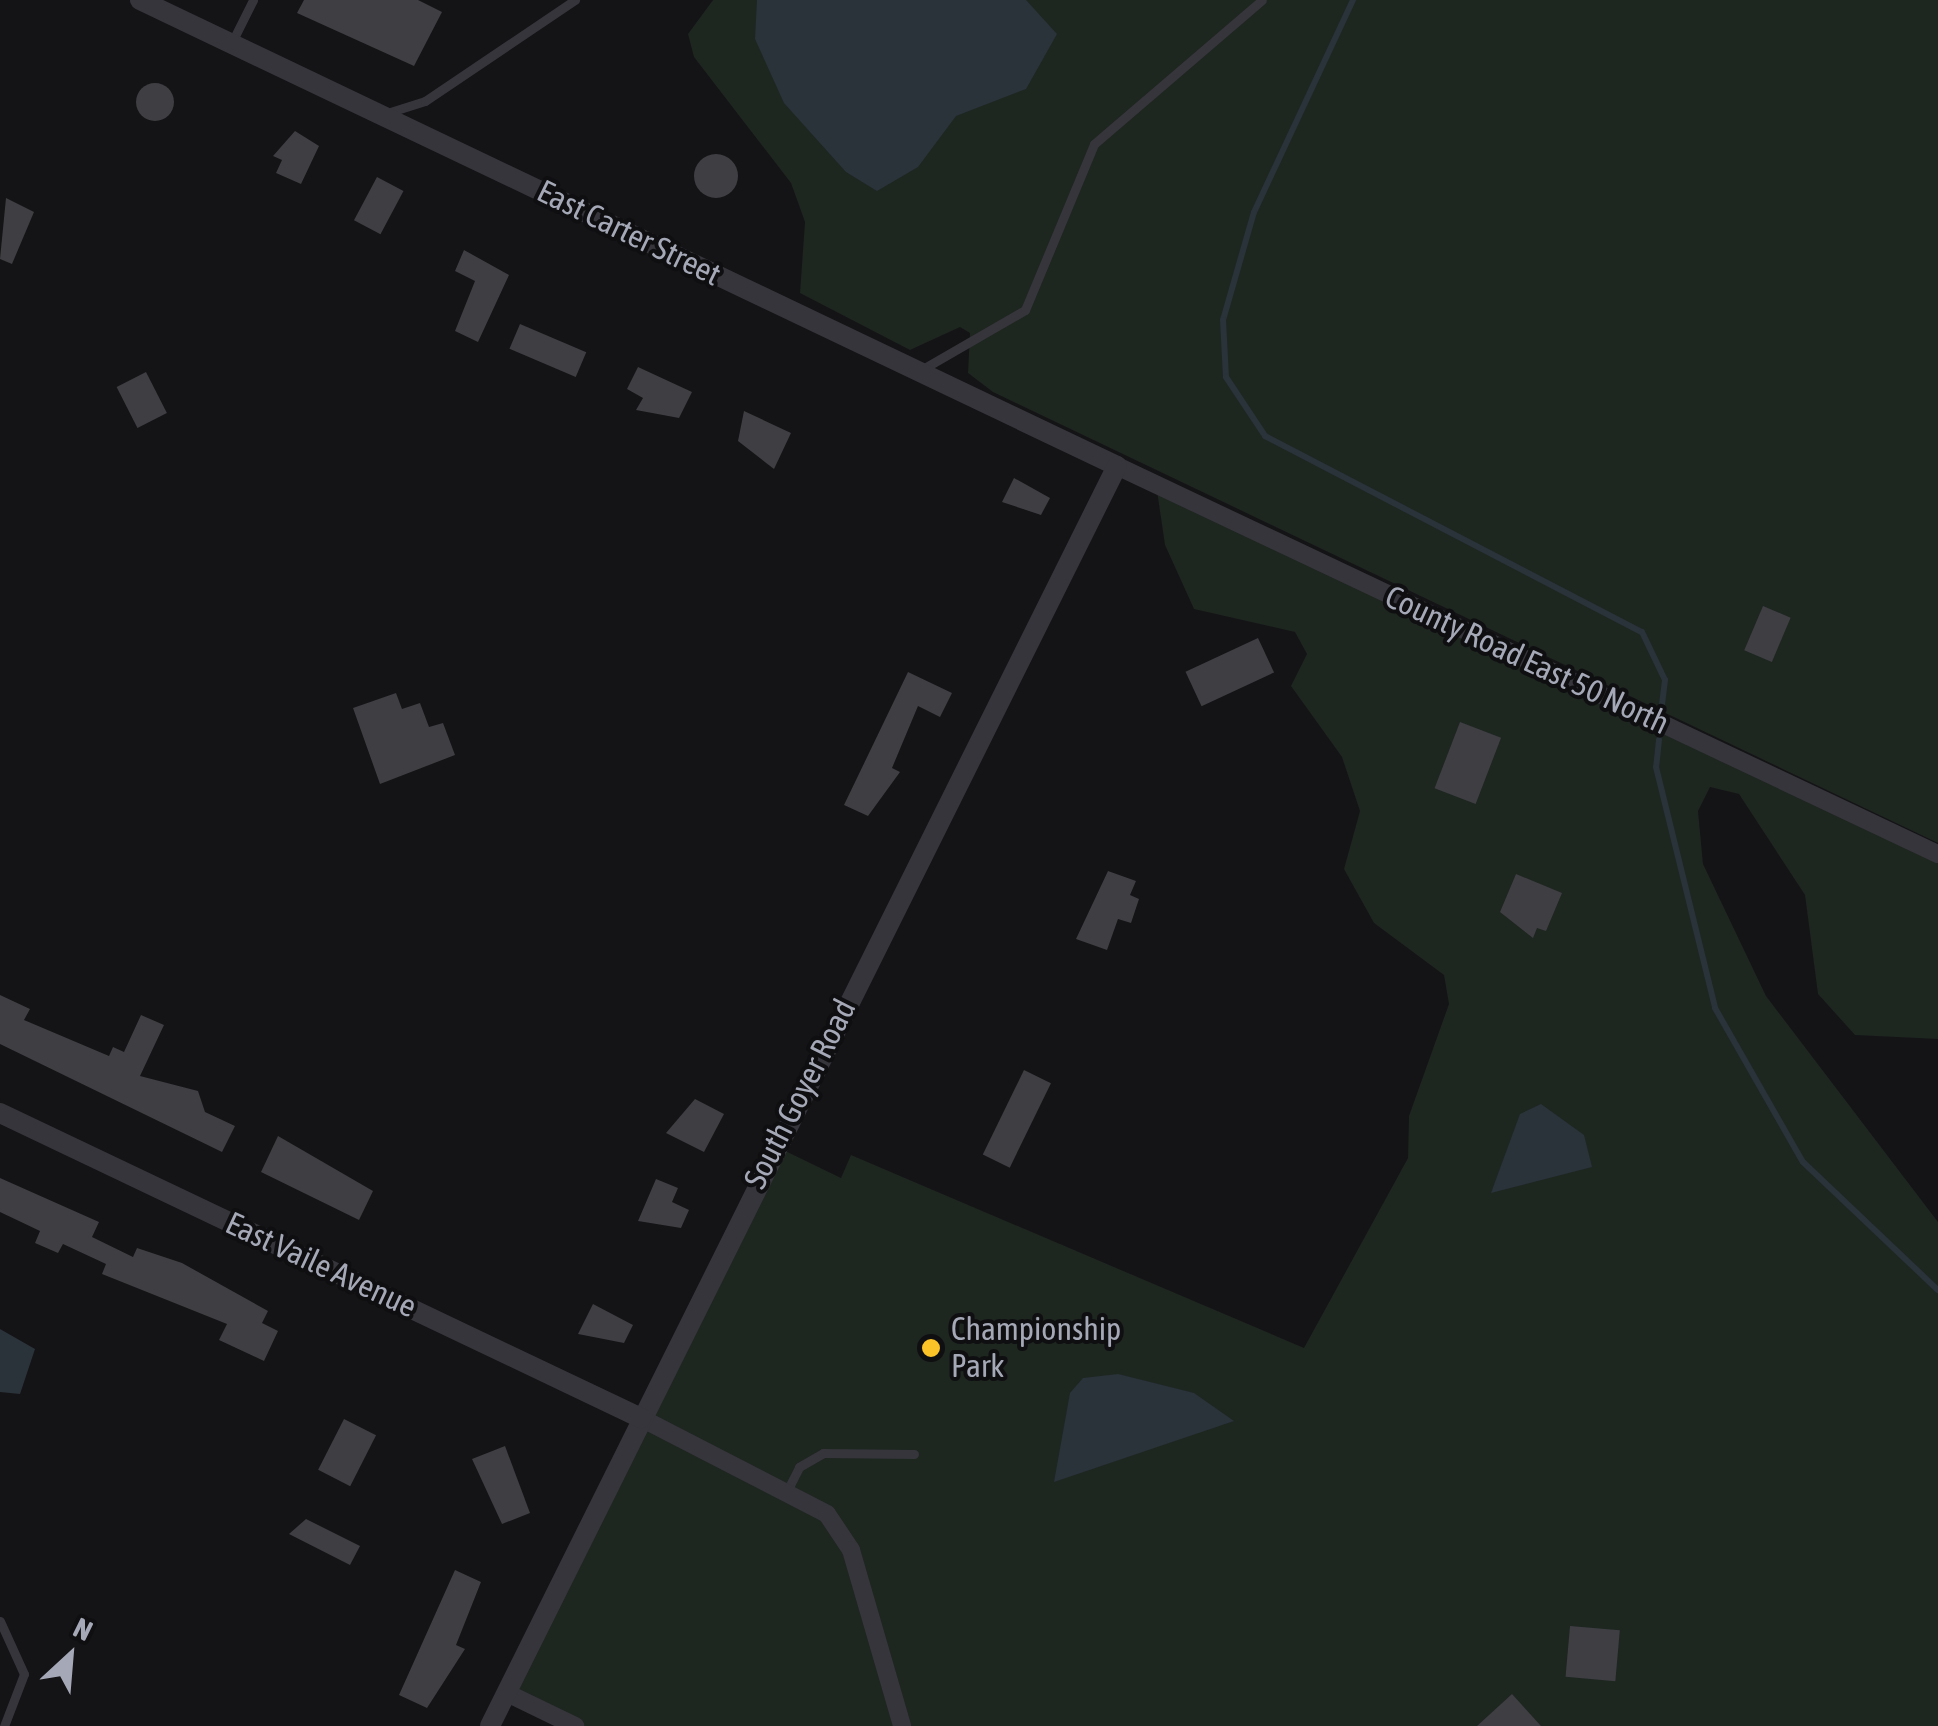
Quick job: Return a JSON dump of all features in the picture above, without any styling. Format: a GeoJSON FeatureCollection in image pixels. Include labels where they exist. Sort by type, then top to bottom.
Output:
{"type":"FeatureCollection","features":[{"type":"Feature","properties":{"kind":"street","name":"East Carter Street"},"geometry":{"type":"LineString","coordinates":[[140,0],[1117,466]]}},
{"type":"Feature","properties":{"kind":"street","name":"County Road East 50 North"},"geometry":{"type":"LineString","coordinates":[[1117,466],[1938,854]]}},
{"type":"Feature","properties":{"kind":"street","name":"South Goyer Road"},"geometry":{"type":"LineString","coordinates":[[490,1726],[1117,466]]}},
{"type":"Feature","properties":{"kind":"street","name":"East Vaile Avenue"},"geometry":{"type":"LineString","coordinates":[[0,1113],[641,1418]]}},
{"type":"Feature","properties":{"kind":"street"},"geometry":{"type":"LineString","coordinates":[[641,1418],[788,1489],[844,1535],[902,1726]]}},
{"type":"Feature","properties":{"kind":"street"},"geometry":{"type":"LineString","coordinates":[[507,1693],[575,1726]]}},
{"type":"Feature","properties":{"kind":"lane"},"geometry":{"type":"LineString","coordinates":[[232,43],[253,0]]}},
{"type":"Feature","properties":{"kind":"lane"},"geometry":{"type":"LineString","coordinates":[[382,115],[426,101],[575,0]]}},
{"type":"Feature","properties":{"kind":"lane"},"geometry":{"type":"LineString","coordinates":[[919,372],[1026,310],[1094,144],[1262,0]]}},
{"type":"Feature","properties":{"kind":"lane"},"geometry":{"type":"LineString","coordinates":[[788,1489],[822,1453],[914,1454]]}},
{"type":"Feature","properties":{"kind":"lane"},"geometry":{"type":"LineString","coordinates":[[0,1622],[24,1674],[4,1726]]}},
{"type":"Feature","properties":{"kind":"shaded area"},"geometry":{"type":"Polygon","coordinates":[[[713,0],[1938,0],[1938,843],[993,392],[968,373],[970,333],[960,327],[910,350],[800,293],[805,222],[791,183],[694,57],[688,34],[713,0]]]}},
{"type":"Feature","properties":{"kind":"shaded area"},"geometry":{"type":"Polygon","coordinates":[[[757,0],[1026,0],[1057,34],[1026,89],[956,116],[918,167],[877,191],[846,172],[784,103],[755,39],[757,0]]]}},
{"type":"Feature","properties":{"kind":"shaded area","name":"Championship Park"},"geometry":{"type":"Polygon","coordinates":[[[1156,484],[1938,854],[1938,1039],[1855,1035],[1818,994],[1805,895],[1739,794],[1710,787],[1698,811],[1703,864],[1766,996],[1938,1222],[1938,1726],[575,1726],[507,1693],[773,1145],[841,1178],[851,1155],[1304,1348],[1408,1158],[1409,1116],[1449,1004],[1444,975],[1374,923],[1344,869],[1360,811],[1342,757],[1291,686],[1307,654],[1295,632],[1194,609],[1165,545],[1156,484]]]}},
{"type":"Feature","properties":{"kind":"shaded area"},"geometry":{"type":"Polygon","coordinates":[[[1541,1104],[1584,1135],[1592,1167],[1491,1193],[1520,1114],[1541,1104]]]}},
{"type":"Feature","properties":{"kind":"shaded area"},"geometry":{"type":"Polygon","coordinates":[[[0,1329],[35,1349],[20,1394],[0,1392],[0,1329]]]}},
{"type":"Feature","properties":{"kind":"shaded area"},"geometry":{"type":"Polygon","coordinates":[[[1118,1374],[1194,1393],[1234,1421],[1054,1482],[1070,1393],[1083,1378],[1118,1374]]]}},
{"type":"Feature","properties":{"kind":"building"},"geometry":{"type":"Polygon","coordinates":[[[304,0],[418,0],[442,12],[414,66],[297,13],[304,0]]]}},
{"type":"Feature","properties":{"kind":"building"},"geometry":{"type":"Polygon","coordinates":[[[155,83],[168,89],[174,102],[168,115],[155,121],[142,115],[136,102],[142,89],[155,83]]]}},
{"type":"Feature","properties":{"kind":"building"},"geometry":{"type":"Polygon","coordinates":[[[295,131],[319,146],[301,184],[276,173],[282,160],[273,156],[295,131]]]}},
{"type":"Feature","properties":{"kind":"building"},"geometry":{"type":"Polygon","coordinates":[[[716,154],[732,160],[738,176],[732,192],[716,198],[700,192],[694,176],[700,160],[716,154]]]}},
{"type":"Feature","properties":{"kind":"building"},"geometry":{"type":"Polygon","coordinates":[[[377,177],[403,191],[380,234],[354,220],[377,177]]]}},
{"type":"Feature","properties":{"kind":"building"},"geometry":{"type":"Polygon","coordinates":[[[6,198],[34,212],[12,264],[0,259],[6,198]]]}},
{"type":"Feature","properties":{"kind":"building"},"geometry":{"type":"Polygon","coordinates":[[[464,250],[509,275],[478,342],[455,331],[475,281],[455,271],[464,250]]]}},
{"type":"Feature","properties":{"kind":"building"},"geometry":{"type":"Polygon","coordinates":[[[520,324],[586,352],[576,377],[509,349],[520,324]]]}},
{"type":"Feature","properties":{"kind":"building"},"geometry":{"type":"Polygon","coordinates":[[[638,367],[692,392],[679,418],[636,410],[643,398],[627,389],[638,367]]]}},
{"type":"Feature","properties":{"kind":"building"},"geometry":{"type":"Polygon","coordinates":[[[146,372],[167,413],[137,428],[117,387],[146,372]]]}},
{"type":"Feature","properties":{"kind":"building"},"geometry":{"type":"Polygon","coordinates":[[[744,411],[791,433],[774,469],[738,441],[744,411]]]}},
{"type":"Feature","properties":{"kind":"building"},"geometry":{"type":"Polygon","coordinates":[[[1014,478],[1050,498],[1041,515],[1002,502],[1014,478]]]}},
{"type":"Feature","properties":{"kind":"building"},"geometry":{"type":"Polygon","coordinates":[[[1763,606],[1791,618],[1772,662],[1744,650],[1763,606]]]}},
{"type":"Feature","properties":{"kind":"building"},"geometry":{"type":"Polygon","coordinates":[[[1258,638],[1274,672],[1202,706],[1185,672],[1258,638]]]}},
{"type":"Feature","properties":{"kind":"building"},"geometry":{"type":"Polygon","coordinates":[[[908,672],[952,693],[940,717],[918,706],[892,768],[900,772],[868,816],[844,805],[908,672]]]}},
{"type":"Feature","properties":{"kind":"building"},"geometry":{"type":"Polygon","coordinates":[[[396,693],[402,709],[420,703],[429,727],[443,723],[455,755],[380,784],[353,708],[396,693]]]}},
{"type":"Feature","properties":{"kind":"building"},"geometry":{"type":"Polygon","coordinates":[[[1460,722],[1501,738],[1476,804],[1435,788],[1460,722]]]}},
{"type":"Feature","properties":{"kind":"building"},"geometry":{"type":"Polygon","coordinates":[[[1108,871],[1136,881],[1130,895],[1139,899],[1131,923],[1118,919],[1107,950],[1076,939],[1108,871]]]}},
{"type":"Feature","properties":{"kind":"building"},"geometry":{"type":"Polygon","coordinates":[[[1516,874],[1562,893],[1546,931],[1537,928],[1533,938],[1500,912],[1516,874]]]}},
{"type":"Feature","properties":{"kind":"building"},"geometry":{"type":"Polygon","coordinates":[[[0,995],[30,1009],[24,1020],[109,1056],[113,1047],[124,1052],[141,1015],[164,1025],[140,1076],[198,1091],[205,1112],[235,1126],[222,1152],[0,1044],[0,995]]]}},
{"type":"Feature","properties":{"kind":"building"},"geometry":{"type":"Polygon","coordinates":[[[1024,1070],[1051,1083],[1010,1168],[983,1154],[1024,1070]]]}},
{"type":"Feature","properties":{"kind":"building"},"geometry":{"type":"Polygon","coordinates":[[[695,1099],[724,1114],[704,1152],[666,1133],[695,1099]]]}},
{"type":"Feature","properties":{"kind":"building"},"geometry":{"type":"Polygon","coordinates":[[[278,1136],[373,1191],[359,1220],[261,1172],[278,1136]]]}},
{"type":"Feature","properties":{"kind":"building"},"geometry":{"type":"Polygon","coordinates":[[[0,1178],[99,1222],[92,1237],[133,1257],[137,1248],[182,1263],[268,1311],[262,1323],[278,1331],[264,1361],[219,1340],[227,1324],[102,1274],[106,1264],[63,1244],[58,1253],[35,1243],[40,1231],[0,1212],[0,1178]]]}},
{"type":"Feature","properties":{"kind":"building"},"geometry":{"type":"Polygon","coordinates":[[[656,1179],[678,1188],[672,1202],[689,1210],[681,1228],[638,1221],[656,1179]]]}},
{"type":"Feature","properties":{"kind":"building"},"geometry":{"type":"Polygon","coordinates":[[[593,1304],[633,1325],[624,1343],[578,1334],[593,1304]]]}},
{"type":"Feature","properties":{"kind":"building"},"geometry":{"type":"Polygon","coordinates":[[[344,1419],[376,1435],[350,1486],[318,1470],[344,1419]]]}},
{"type":"Feature","properties":{"kind":"building"},"geometry":{"type":"Polygon","coordinates":[[[505,1446],[530,1513],[502,1524],[472,1459],[505,1446]]]}},
{"type":"Feature","properties":{"kind":"building"},"geometry":{"type":"Polygon","coordinates":[[[306,1519],[360,1546],[350,1565],[289,1534],[306,1519]]]}},
{"type":"Feature","properties":{"kind":"building"},"geometry":{"type":"Polygon","coordinates":[[[455,1570],[481,1582],[456,1645],[465,1649],[427,1708],[399,1695],[455,1570]]]}},
{"type":"Feature","properties":{"kind":"building"},"geometry":{"type":"Polygon","coordinates":[[[1570,1626],[1620,1630],[1615,1681],[1566,1677],[1570,1626]]]}},
{"type":"Feature","properties":{"kind":"building"},"geometry":{"type":"Polygon","coordinates":[[[1512,1694],[1541,1726],[1477,1726],[1512,1694]]]}},
{"type":"Feature","properties":{"kind":"waterway"},"geometry":{"type":"LineString","coordinates":[[1353,0],[1254,212],[1223,320],[1226,377],[1265,436],[1642,632],[1665,680],[1662,705]]}},
{"type":"Feature","properties":{"kind":"waterway"},"geometry":{"type":"LineString","coordinates":[[1659,740],[1656,767],[1715,1008],[1803,1162],[1938,1290]]}},
{"type":"Feature","properties":{"kind":"place","name":"Championship Park"},"geometry":{"type":"Point","coordinates":[931,1348]}}]}
